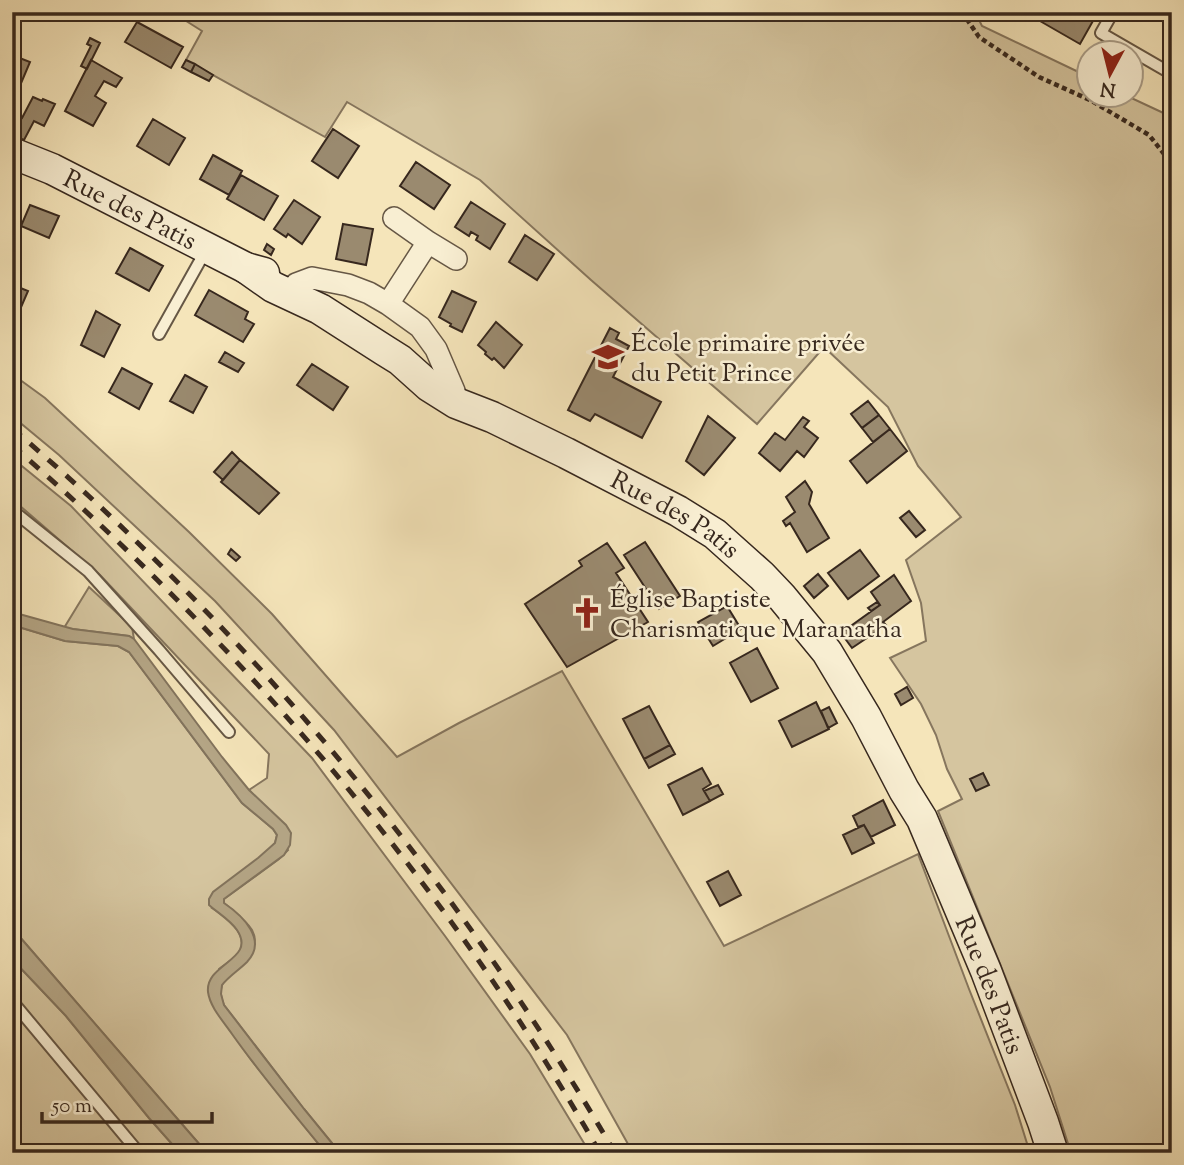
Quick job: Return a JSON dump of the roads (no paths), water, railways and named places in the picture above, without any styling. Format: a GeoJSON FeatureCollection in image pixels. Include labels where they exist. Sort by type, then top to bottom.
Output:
{"type":"FeatureCollection","features":[{"type":"Feature","properties":{"kind":"main road","name":"Rue des Patis"},"geometry":{"type":"LineString","coordinates":[[12,153],[52,169],[246,268],[273,287],[320,309],[400,360],[442,395],[566,453],[655,499],[715,534],[753,568],[781,596],[827,652],[922,819],[986,971],[1053,1153]]}},
{"type":"Feature","properties":{"kind":"main road","name":"Rue des Patis"},"geometry":{"type":"LineString","coordinates":[[246,268],[296,284],[333,300],[413,351],[454,391],[492,417]]}},
{"type":"Feature","properties":{"kind":"street"},"geometry":{"type":"LineString","coordinates":[[394,218],[456,260]]}},
{"type":"Feature","properties":{"kind":"street"},"geometry":{"type":"LineString","coordinates":[[388,304],[428,242]]}},
{"type":"Feature","properties":{"kind":"street"},"geometry":{"type":"LineString","coordinates":[[296,284],[312,278],[348,285],[388,304],[420,327],[436,349],[454,391]]}},
{"type":"Feature","properties":{"kind":"lane"},"geometry":{"type":"LineString","coordinates":[[1114,12],[1101,33],[1172,74]]}},
{"type":"Feature","properties":{"kind":"lane"},"geometry":{"type":"LineString","coordinates":[[159,334],[207,248]]}},
{"type":"Feature","properties":{"kind":"lane"},"geometry":{"type":"LineString","coordinates":[[12,510],[88,571],[229,732]]}},
{"type":"Feature","properties":{"kind":"lane"},"geometry":{"type":"LineString","coordinates":[[12,1001],[139,1153]]}},
{"type":"Feature","properties":{"kind":"railway"},"geometry":{"type":"LineString","coordinates":[[12,428],[110,516],[209,615],[338,759],[399,833],[457,910],[565,1070],[615,1153]]}},
{"type":"Feature","properties":{"kind":"railway"},"geometry":{"type":"LineString","coordinates":[[12,445],[98,522],[180,603],[260,687],[336,774],[408,864],[477,958],[541,1054],[600,1153]]}},
{"type":"Feature","properties":{"kind":"place","name":"École primaire privée du Petit Prince"},"geometry":{"type":"Point","coordinates":[608,357]}},
{"type":"Feature","properties":{"kind":"place","name":"Église Baptiste Charismatique Maranatha"},"geometry":{"type":"Point","coordinates":[587,613]}}]}
